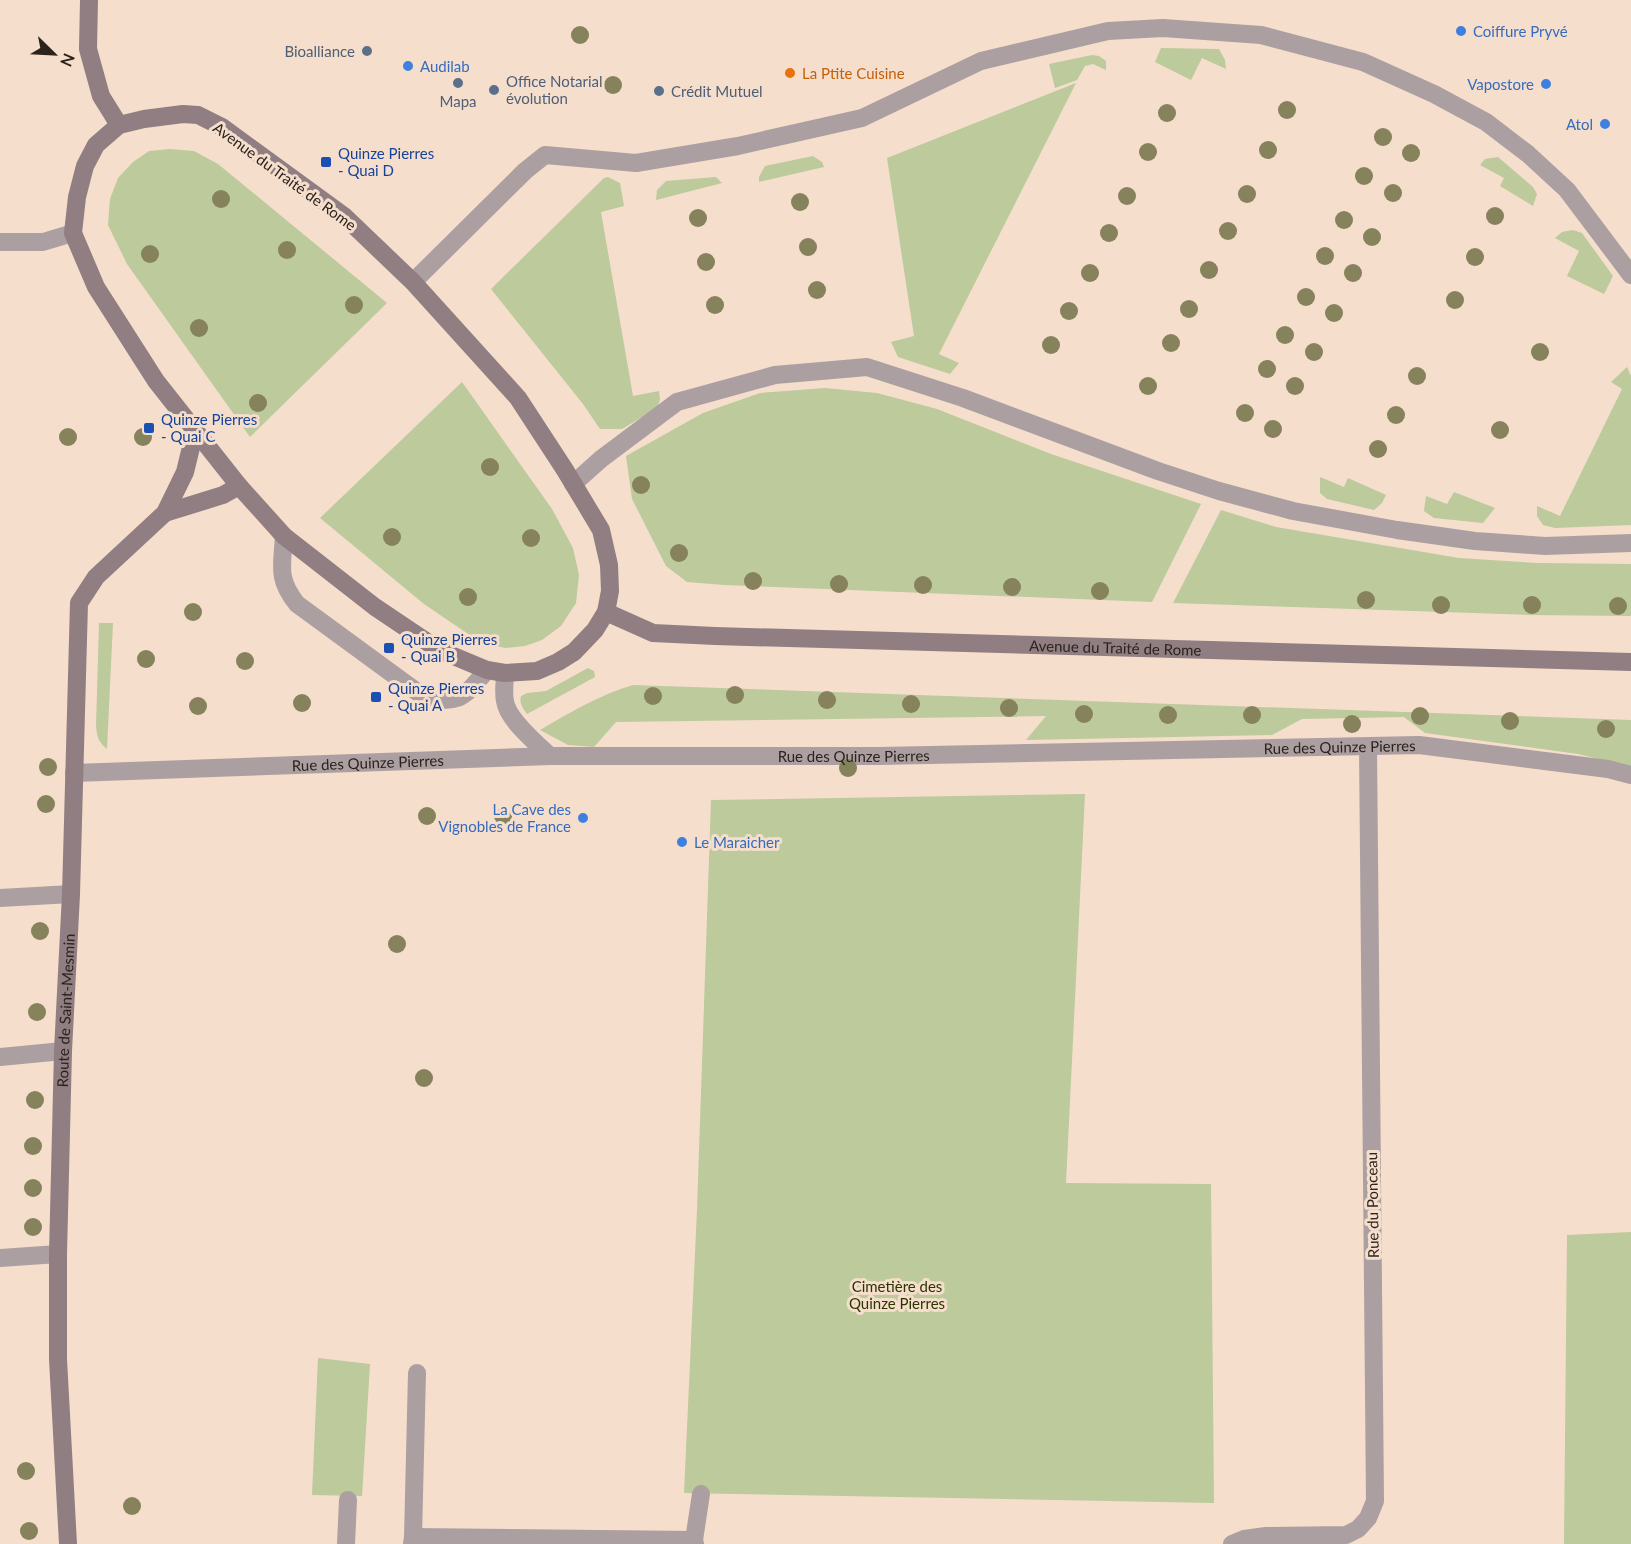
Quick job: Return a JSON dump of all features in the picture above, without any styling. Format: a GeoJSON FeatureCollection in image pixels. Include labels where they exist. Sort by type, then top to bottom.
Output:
{"type":"FeatureCollection","features":[{"type":"Feature","properties":{"kind":"main road"},"geometry":{"type":"LineString","coordinates":[[89,0],[88,49],[101,96],[119,125]]}},
{"type":"Feature","properties":{"kind":"main road","name":"Avenue du Traité de Rome"},"geometry":{"type":"LineString","coordinates":[[183,114],[198,115],[222,127],[344,216],[413,282],[518,398],[601,530],[609,565],[610,591],[606,612],[595,630],[574,652],[537,671],[496,671],[439,650],[375,607],[284,536],[239,486],[156,381],[96,286],[73,233],[76,197],[85,166],[96,145],[119,125],[183,114]]}},
{"type":"Feature","properties":{"kind":"main road","name":"Route de Saint-Mesmin"},"geometry":{"type":"LineString","coordinates":[[68,1544],[58,1359],[58,1254],[79,603],[96,577],[165,513],[185,472],[195,431]]}},
{"type":"Feature","properties":{"kind":"main road","name":"Route de Saint-Mesmin"},"geometry":{"type":"LineString","coordinates":[[165,513],[223,495],[239,486]]}},
{"type":"Feature","properties":{"kind":"main road","name":"Avenue du Traité de Rome"},"geometry":{"type":"LineString","coordinates":[[606,612],[653,633],[1631,662]]}},
{"type":"Feature","properties":{"kind":"street"},"geometry":{"type":"LineString","coordinates":[[413,282],[525,171],[545,155],[636,163],[738,146],[862,118],[981,61],[1108,31],[1163,28],[1262,35],[1363,62],[1434,94],[1486,122],[1528,153],[1568,190],[1631,275]]}},
{"type":"Feature","properties":{"kind":"street"},"geometry":{"type":"LineString","coordinates":[[0,242],[43,242],[73,233]]}},
{"type":"Feature","properties":{"kind":"street"},"geometry":{"type":"LineString","coordinates":[[573,484],[601,459],[677,402],[776,375],[867,367],[973,402],[1158,471],[1219,491],[1293,511],[1397,530],[1475,541],[1545,546],[1631,543]]}},
{"type":"Feature","properties":{"kind":"street"},"geometry":{"type":"LineString","coordinates":[[284,536],[282,572],[286,590],[297,604],[420,694],[452,701],[466,695],[496,671],[504,703],[509,712],[550,756]]}},
{"type":"Feature","properties":{"kind":"street","name":"Rue des Quinze Pierres"},"geometry":{"type":"LineString","coordinates":[[74,773],[550,756],[878,756],[1419,745],[1608,769],[1631,774]]}},
{"type":"Feature","properties":{"kind":"street","name":"Rue du Ponceau"},"geometry":{"type":"LineString","coordinates":[[1232,1544],[1244,1539],[1266,1536],[1346,1535],[1368,1518],[1375,1501],[1368,747]]}},
{"type":"Feature","properties":{"kind":"street"},"geometry":{"type":"LineString","coordinates":[[0,898],[71,894]]}},
{"type":"Feature","properties":{"kind":"street"},"geometry":{"type":"LineString","coordinates":[[0,1057],[63,1051]]}},
{"type":"Feature","properties":{"kind":"street"},"geometry":{"type":"LineString","coordinates":[[0,1258],[58,1254]]}},
{"type":"Feature","properties":{"kind":"street"},"geometry":{"type":"LineString","coordinates":[[417,1373],[412,1540],[695,1542],[701,1494]]}},
{"type":"Feature","properties":{"kind":"street"},"geometry":{"type":"LineString","coordinates":[[346,1544],[348,1500]]}},
{"type":"Feature","properties":{"kind":"green space"},"geometry":{"type":"Polygon","coordinates":[[[1161,48],[1219,49],[1225,60],[1226,69],[1202,58],[1191,80],[1155,62],[1161,48]]]}},
{"type":"Feature","properties":{"kind":"green space"},"geometry":{"type":"Polygon","coordinates":[[[1092,55],[1099,56],[1106,61],[1106,70],[1093,64],[1085,66],[1077,80],[1055,88],[1049,64],[1092,55]]]}},
{"type":"Feature","properties":{"kind":"green space"},"geometry":{"type":"Polygon","coordinates":[[[1076,83],[939,354],[959,363],[950,374],[898,357],[891,342],[914,336],[887,158],[1076,83]]]}},
{"type":"Feature","properties":{"kind":"green space"},"geometry":{"type":"Polygon","coordinates":[[[170,149],[194,151],[218,164],[387,303],[250,437],[127,264],[108,225],[110,199],[118,178],[133,162],[149,151],[170,149]]]}},
{"type":"Feature","properties":{"kind":"green space"},"geometry":{"type":"Polygon","coordinates":[[[813,156],[822,162],[824,167],[759,182],[765,166],[813,156]]]}},
{"type":"Feature","properties":{"kind":"green space"},"geometry":{"type":"Polygon","coordinates":[[[1498,157],[1533,187],[1537,194],[1533,206],[1500,186],[1504,178],[1480,165],[1485,159],[1498,157]]]}},
{"type":"Feature","properties":{"kind":"green space"},"geometry":{"type":"Polygon","coordinates":[[[608,177],[620,183],[624,206],[601,212],[633,396],[659,391],[660,400],[657,408],[622,429],[600,429],[583,404],[491,289],[604,178],[608,177]]]}},
{"type":"Feature","properties":{"kind":"green space"},"geometry":{"type":"Polygon","coordinates":[[[716,177],[722,183],[656,200],[657,190],[666,181],[716,177]]]}},
{"type":"Feature","properties":{"kind":"green space"},"geometry":{"type":"Polygon","coordinates":[[[1573,230],[1582,233],[1613,276],[1604,294],[1567,276],[1579,251],[1555,238],[1562,232],[1573,230]]]}},
{"type":"Feature","properties":{"kind":"green space"},"geometry":{"type":"Polygon","coordinates":[[[1627,367],[1631,376],[1631,525],[1555,528],[1543,525],[1537,516],[1537,506],[1560,516],[1622,389],[1611,382],[1627,367]]]}},
{"type":"Feature","properties":{"kind":"green space"},"geometry":{"type":"Polygon","coordinates":[[[462,382],[552,509],[573,548],[579,575],[576,603],[561,626],[542,640],[525,646],[505,648],[480,642],[424,604],[320,518],[462,382]]]}},
{"type":"Feature","properties":{"kind":"green space"},"geometry":{"type":"Polygon","coordinates":[[[825,388],[877,393],[937,409],[1051,454],[1201,504],[1152,602],[724,585],[687,582],[666,566],[632,499],[626,456],[703,413],[760,393],[825,388]]]}},
{"type":"Feature","properties":{"kind":"green space"},"geometry":{"type":"Polygon","coordinates":[[[1320,477],[1344,487],[1348,478],[1386,495],[1382,503],[1374,510],[1327,499],[1320,493],[1320,477]]]}},
{"type":"Feature","properties":{"kind":"green space"},"geometry":{"type":"Polygon","coordinates":[[[1454,492],[1495,508],[1483,523],[1434,518],[1424,511],[1426,496],[1447,504],[1454,492]]]}},
{"type":"Feature","properties":{"kind":"green space"},"geometry":{"type":"Polygon","coordinates":[[[1221,510],[1276,527],[1459,558],[1537,563],[1631,564],[1631,616],[1531,615],[1173,603],[1221,510]]]}},
{"type":"Feature","properties":{"kind":"green space"},"geometry":{"type":"Polygon","coordinates":[[[99,623],[113,623],[107,749],[98,739],[96,726],[99,623]]]}},
{"type":"Feature","properties":{"kind":"green space"},"geometry":{"type":"Polygon","coordinates":[[[588,668],[594,671],[595,677],[527,714],[521,704],[521,696],[546,691],[588,668]]]}},
{"type":"Feature","properties":{"kind":"green space"},"geometry":{"type":"Polygon","coordinates":[[[633,685],[1631,720],[1631,767],[1578,754],[1425,733],[1404,717],[1302,719],[1272,735],[1026,740],[1046,716],[616,722],[594,747],[568,745],[540,730],[574,710],[633,685]]]}},
{"type":"Feature","properties":{"kind":"green space","name":"Cimetière des Quinze Pierres"},"geometry":{"type":"Polygon","coordinates":[[[1085,794],[1066,1183],[1211,1184],[1214,1503],[684,1493],[697,1210],[711,800],[1085,794]]]}},
{"type":"Feature","properties":{"kind":"green space"},"geometry":{"type":"Polygon","coordinates":[[[1631,1232],[1631,1544],[1564,1544],[1567,1235],[1631,1232]]]}},
{"type":"Feature","properties":{"kind":"green space"},"geometry":{"type":"Polygon","coordinates":[[[318,1358],[370,1364],[362,1496],[312,1495],[318,1358]]]}},
{"type":"Feature","properties":{"kind":"place","name":"Coiffure Pryvé"},"geometry":{"type":"Point","coordinates":[1461,31]}},
{"type":"Feature","properties":{"kind":"place","name":"Bioalliance"},"geometry":{"type":"Point","coordinates":[367,51]}},
{"type":"Feature","properties":{"kind":"place","name":"Audilab"},"geometry":{"type":"Point","coordinates":[408,66]}},
{"type":"Feature","properties":{"kind":"place","name":"La Ptite Cuisine"},"geometry":{"type":"Point","coordinates":[790,73]}},
{"type":"Feature","properties":{"kind":"place","name":"Mapa"},"geometry":{"type":"Point","coordinates":[458,83]}},
{"type":"Feature","properties":{"kind":"place","name":"Vapostore"},"geometry":{"type":"Point","coordinates":[1546,84]}},
{"type":"Feature","properties":{"kind":"place","name":"Office Notarial évolution"},"geometry":{"type":"Point","coordinates":[494,90]}},
{"type":"Feature","properties":{"kind":"place","name":"Crédit Mutuel"},"geometry":{"type":"Point","coordinates":[659,91]}},
{"type":"Feature","properties":{"kind":"place","name":"Atol"},"geometry":{"type":"Point","coordinates":[1605,124]}},
{"type":"Feature","properties":{"kind":"place","name":"Quinze Pierres - Quai D"},"geometry":{"type":"Point","coordinates":[326,162]}},
{"type":"Feature","properties":{"kind":"place","name":"Quinze Pierres - Quai C"},"geometry":{"type":"Point","coordinates":[149,428]}},
{"type":"Feature","properties":{"kind":"place","name":"Quinze Pierres - Quai B"},"geometry":{"type":"Point","coordinates":[389,648]}},
{"type":"Feature","properties":{"kind":"place","name":"Quinze Pierres - Quai A"},"geometry":{"type":"Point","coordinates":[376,697]}},
{"type":"Feature","properties":{"kind":"place","name":"La Cave des Vignobles de France"},"geometry":{"type":"Point","coordinates":[583,818]}},
{"type":"Feature","properties":{"kind":"place","name":"Le Maraicher"},"geometry":{"type":"Point","coordinates":[682,842]}}]}
